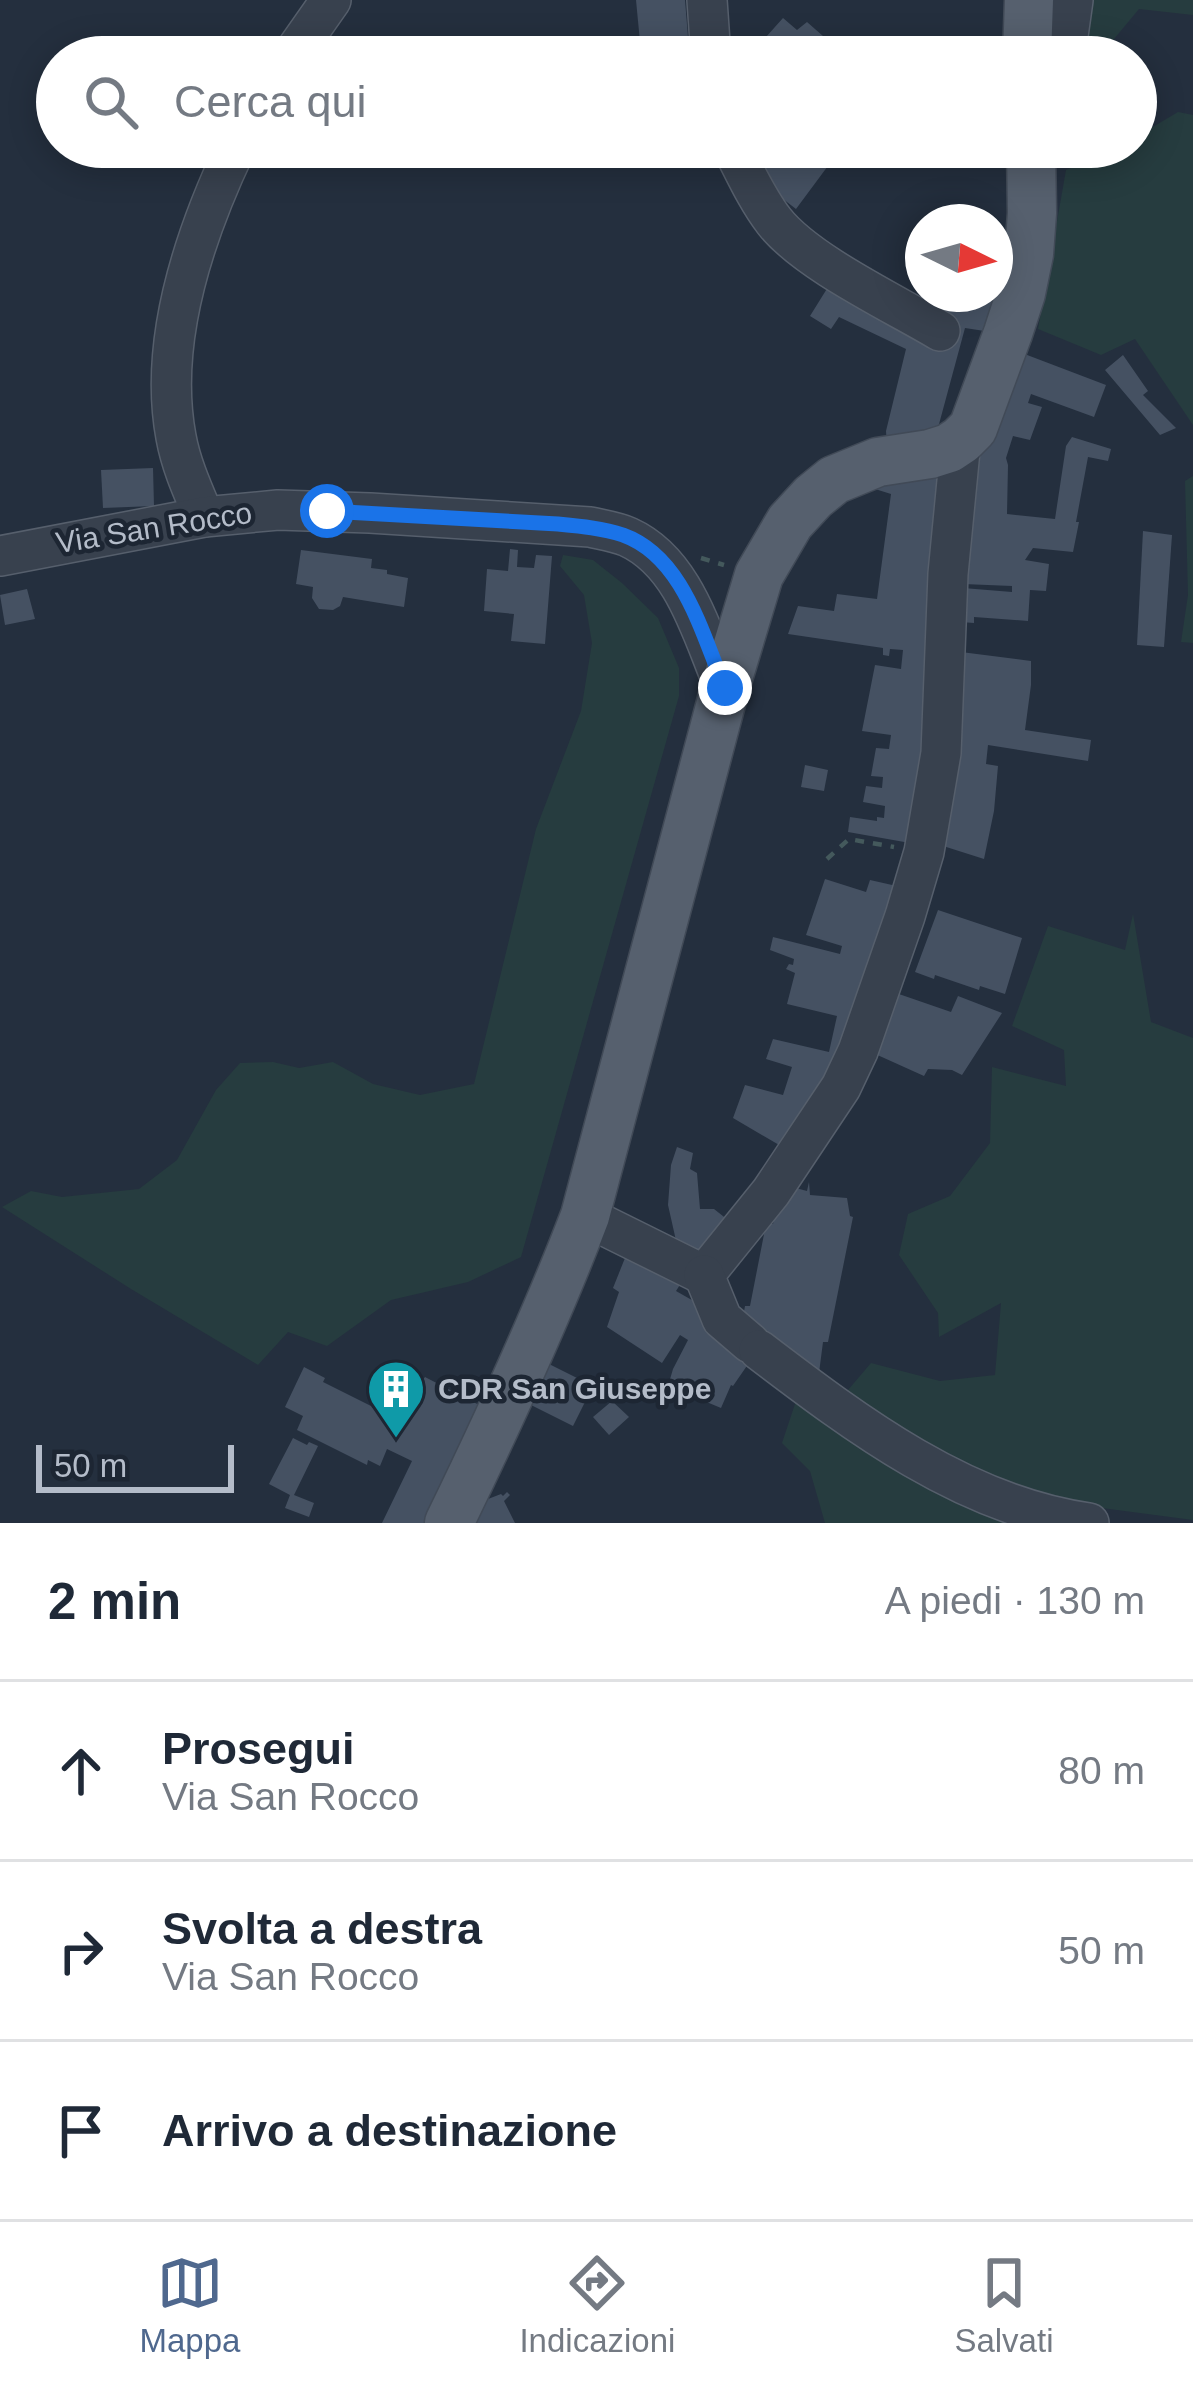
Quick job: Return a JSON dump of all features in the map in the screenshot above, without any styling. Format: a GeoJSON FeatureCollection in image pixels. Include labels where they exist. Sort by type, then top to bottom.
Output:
{"type":"FeatureCollection","features":[{"type":"Feature","properties":{"kind":"main road"},"geometry":{"type":"LineString","coordinates":[[1028,36],[1029,0]]}},
{"type":"Feature","properties":{"kind":"main road"},"geometry":{"type":"LineString","coordinates":[[449,1523],[511,1394],[585,1216],[759,575],[790,522],[834,480],[878,462],[930,454],[961,440],[973,428],[966,346],[1021,292],[1029,254],[1031,168]]}},
{"type":"Feature","properties":{"kind":"street"},"geometry":{"type":"LineString","coordinates":[[306,36],[332,0]]}},
{"type":"Feature","properties":{"kind":"street"},"geometry":{"type":"LineString","coordinates":[[707,0],[710,36]]}},
{"type":"Feature","properties":{"kind":"street"},"geometry":{"type":"LineString","coordinates":[[1068,36],[1073,0]]}},
{"type":"Feature","properties":{"kind":"street"},"geometry":{"type":"LineString","coordinates":[[204,517],[176,437],[174,358],[191,269],[227,168]]}},
{"type":"Feature","properties":{"kind":"street"},"geometry":{"type":"LineString","coordinates":[[743,168],[776,224],[800,245],[966,346]]}},
{"type":"Feature","properties":{"kind":"street"},"geometry":{"type":"LineString","coordinates":[[1032,213],[1050,168]]}},
{"type":"Feature","properties":{"kind":"street"},"geometry":{"type":"LineString","coordinates":[[704,1275],[771,1192],[841,1087],[905,916],[924,852],[941,753],[947,574],[961,440]]}},
{"type":"Feature","properties":{"kind":"street","name":"Via San Rocco"},"geometry":{"type":"LineString","coordinates":[[0,556],[204,517],[278,510],[574,526],[626,536],[652,552],[671,572],[725,688]]}},
{"type":"Feature","properties":{"kind":"street"},"geometry":{"type":"LineString","coordinates":[[585,1216],[704,1275],[722,1319],[837,1410],[970,1489],[1049,1517],[1089,1523]]}},
{"type":"Feature","properties":{"kind":"path"},"geometry":{"type":"LineString","coordinates":[[826,859],[849,839],[924,852]]}},
{"type":"Feature","properties":{"kind":"green space"},"geometry":{"type":"Polygon","coordinates":[[[1088,0],[1193,0],[1193,15],[1139,9],[1116,36],[1083,36],[1088,0]]]}},
{"type":"Feature","properties":{"kind":"green space"},"geometry":{"type":"Polygon","coordinates":[[[1178,112],[1193,115],[1193,425],[1135,339],[1101,355],[1038,329],[1066,170],[1157,168],[1157,124],[1178,112]]]}},
{"type":"Feature","properties":{"kind":"green space"},"geometry":{"type":"Polygon","coordinates":[[[1193,476],[1193,643],[1181,642],[1188,595],[1185,481],[1193,476]]]}},
{"type":"Feature","properties":{"kind":"green space"},"geometry":{"type":"Polygon","coordinates":[[[563,555],[593,560],[658,618],[679,668],[679,696],[521,1257],[468,1282],[391,1300],[327,1346],[288,1332],[258,1365],[2,1207],[31,1191],[62,1197],[139,1189],[177,1160],[216,1090],[240,1063],[273,1062],[299,1068],[333,1062],[373,1084],[420,1095],[474,1084],[536,829],[581,711],[592,643],[584,595],[560,566],[563,555]]]}},
{"type":"Feature","properties":{"kind":"green space"},"geometry":{"type":"Polygon","coordinates":[[[1133,914],[1151,1022],[1193,1038],[1193,1520],[1041,1500],[842,1397],[871,1363],[940,1381],[995,1375],[1001,1303],[939,1337],[938,1313],[899,1255],[908,1214],[950,1196],[990,1143],[992,1067],[1066,1086],[1064,1050],[1012,1026],[1048,926],[1125,950],[1133,914]]]}},
{"type":"Feature","properties":{"kind":"green space"},"geometry":{"type":"Polygon","coordinates":[[[796,1401],[930,1486],[1018,1523],[825,1523],[810,1471],[782,1443],[796,1401]]]}},
{"type":"Feature","properties":{"kind":"building"},"geometry":{"type":"Polygon","coordinates":[[[636,0],[685,0],[688,36],[639,36],[636,0]]]}},
{"type":"Feature","properties":{"kind":"building"},"geometry":{"type":"Polygon","coordinates":[[[783,18],[797,30],[807,22],[823,36],[767,36],[783,18]]]}},
{"type":"Feature","properties":{"kind":"building"},"geometry":{"type":"Polygon","coordinates":[[[826,168],[796,209],[783,199],[779,204],[750,171],[826,168]]]}},
{"type":"Feature","properties":{"kind":"building"},"geometry":{"type":"Polygon","coordinates":[[[833,279],[925,317],[928,312],[997,312],[991,332],[965,328],[935,439],[887,447],[886,431],[906,349],[839,317],[831,329],[810,316],[833,279]]]}},
{"type":"Feature","properties":{"kind":"building"},"geometry":{"type":"Polygon","coordinates":[[[1014,350],[1106,385],[1094,417],[1031,394],[1028,403],[1042,407],[1030,440],[1013,436],[1006,458],[1007,514],[1055,519],[1066,446],[1072,437],[1111,449],[1108,461],[1088,457],[1073,552],[1033,548],[1025,560],[1049,564],[1046,591],[1030,590],[1028,621],[974,617],[974,623],[961,622],[963,588],[1012,592],[1012,586],[963,584],[968,490],[1014,350]]]}},
{"type":"Feature","properties":{"kind":"building"},"geometry":{"type":"Polygon","coordinates":[[[1123,355],[1148,391],[1143,395],[1176,428],[1160,435],[1105,370],[1123,355]]]}},
{"type":"Feature","properties":{"kind":"building"},"geometry":{"type":"Polygon","coordinates":[[[153,468],[154,506],[103,508],[101,470],[153,468]]]}},
{"type":"Feature","properties":{"kind":"building"},"geometry":{"type":"Polygon","coordinates":[[[941,474],[930,699],[910,843],[848,832],[850,817],[884,818],[885,806],[863,802],[866,786],[882,788],[883,777],[871,776],[876,748],[889,749],[891,735],[862,731],[875,665],[901,669],[903,650],[890,649],[889,656],[883,655],[883,648],[788,634],[798,606],[834,611],[837,594],[877,599],[891,494],[875,489],[877,477],[941,474]]]}},
{"type":"Feature","properties":{"kind":"building"},"geometry":{"type":"Polygon","coordinates":[[[1143,531],[1172,535],[1164,647],[1137,645],[1143,531]]]}},
{"type":"Feature","properties":{"kind":"building"},"geometry":{"type":"Polygon","coordinates":[[[510,549],[518,550],[517,567],[534,568],[536,555],[552,556],[545,644],[511,641],[514,614],[484,611],[487,569],[508,571],[510,549]]]}},
{"type":"Feature","properties":{"kind":"building"},"geometry":{"type":"Polygon","coordinates":[[[301,550],[372,559],[371,568],[408,578],[404,607],[343,597],[333,610],[319,609],[312,598],[313,587],[296,584],[301,550]]]}},
{"type":"Feature","properties":{"kind":"building"},"geometry":{"type":"Polygon","coordinates":[[[27,589],[35,619],[5,625],[0,595],[27,589]]]}},
{"type":"Feature","properties":{"kind":"building"},"geometry":{"type":"Polygon","coordinates":[[[961,652],[1031,661],[1025,730],[1091,740],[1088,761],[988,745],[986,764],[998,766],[984,859],[940,845],[961,652]]]}},
{"type":"Feature","properties":{"kind":"building"},"geometry":{"type":"Polygon","coordinates":[[[805,765],[828,770],[824,791],[801,787],[805,765]]]}},
{"type":"Feature","properties":{"kind":"building"},"geometry":{"type":"Polygon","coordinates":[[[825,879],[866,892],[870,880],[901,887],[855,1024],[786,1149],[733,1118],[745,1085],[783,1095],[792,1067],[766,1059],[773,1039],[829,1052],[837,1016],[787,1004],[795,973],[786,969],[794,959],[770,950],[773,937],[840,954],[842,946],[806,935],[825,879]]]}},
{"type":"Feature","properties":{"kind":"building"},"geometry":{"type":"Polygon","coordinates":[[[938,910],[1022,938],[1005,994],[915,972],[938,910]]]}},
{"type":"Feature","properties":{"kind":"building"},"geometry":{"type":"Polygon","coordinates":[[[896,993],[951,1012],[958,996],[1002,1013],[962,1075],[928,1069],[924,1076],[873,1053],[896,993]]]}},
{"type":"Feature","properties":{"kind":"building"},"geometry":{"type":"Polygon","coordinates":[[[677,1147],[693,1153],[690,1169],[697,1173],[700,1209],[714,1209],[733,1224],[693,1255],[677,1245],[668,1205],[677,1147]]]}},
{"type":"Feature","properties":{"kind":"building"},"geometry":{"type":"Polygon","coordinates":[[[809,1182],[810,1195],[847,1198],[853,1217],[819,1373],[762,1344],[731,1385],[721,1408],[668,1386],[688,1340],[680,1335],[662,1363],[607,1327],[619,1292],[613,1288],[627,1253],[683,1280],[676,1291],[741,1328],[745,1306],[750,1306],[766,1224],[773,1224],[781,1191],[792,1187],[807,1191],[809,1182]]]}},
{"type":"Feature","properties":{"kind":"building"},"geometry":{"type":"Polygon","coordinates":[[[549,1364],[593,1386],[573,1426],[531,1405],[549,1364]]]}},
{"type":"Feature","properties":{"kind":"building","name":"CDR San Giuseppe"},"geometry":{"type":"Polygon","coordinates":[[[304,1367],[325,1378],[323,1382],[393,1417],[411,1380],[420,1384],[425,1377],[483,1407],[433,1523],[382,1523],[412,1461],[387,1449],[380,1466],[368,1460],[367,1465],[297,1430],[303,1416],[285,1407],[304,1367]]]}},
{"type":"Feature","properties":{"kind":"building"},"geometry":{"type":"Polygon","coordinates":[[[612,1401],[629,1417],[609,1435],[593,1417],[612,1401]]]}},
{"type":"Feature","properties":{"kind":"building"},"geometry":{"type":"Polygon","coordinates":[[[293,1438],[318,1446],[294,1495],[314,1503],[309,1517],[285,1508],[290,1495],[269,1484],[293,1438]]]}},
{"type":"Feature","properties":{"kind":"building"},"geometry":{"type":"Polygon","coordinates":[[[507,1492],[510,1495],[504,1501],[515,1523],[466,1523],[475,1504],[507,1492]]]}},
{"type":"Feature","properties":{"kind":"place","name":"CDR San Giuseppe"},"geometry":{"type":"Point","coordinates":[396,1440]}},
{"type":"Feature","properties":{"kind":"route"},"geometry":{"type":"LineString","coordinates":[[327,511],[558,524],[626,536],[652,552],[671,572],[725,688]]}}]}
